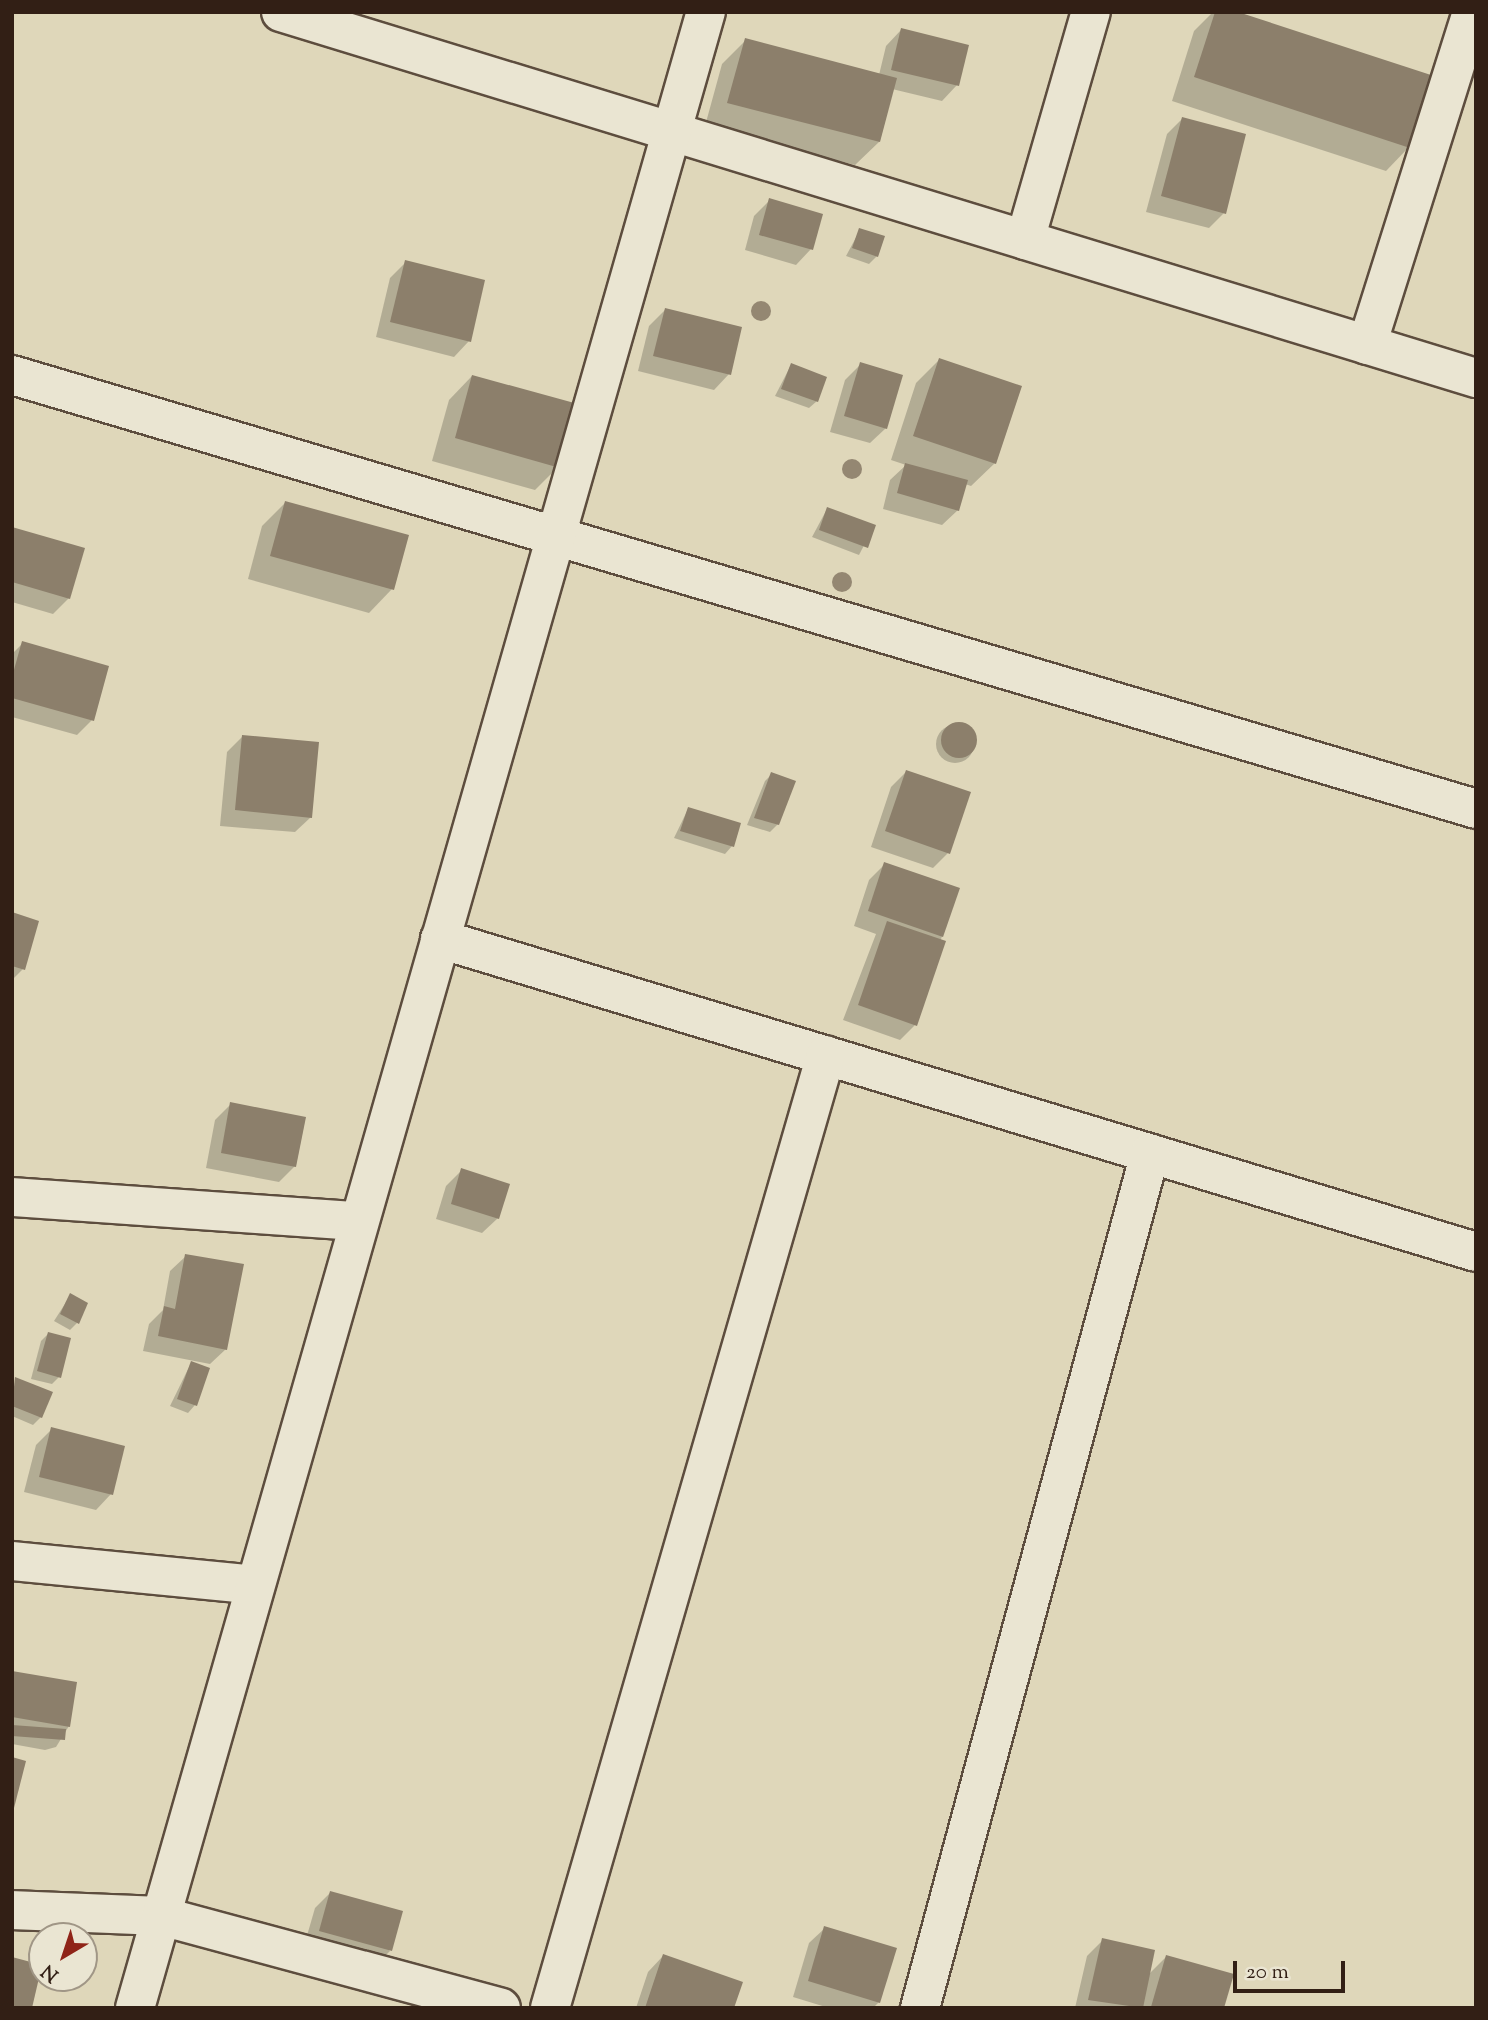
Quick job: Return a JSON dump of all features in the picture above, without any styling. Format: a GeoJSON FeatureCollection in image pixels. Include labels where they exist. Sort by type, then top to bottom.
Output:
{"type":"FeatureCollection","features":[{"type":"Feature","properties":{"kind":"street"},"geometry":{"type":"LineString","coordinates":[[135,2008],[706,12]]}},
{"type":"Feature","properties":{"kind":"street"},"geometry":{"type":"LineString","coordinates":[[1025,240],[1091,12]]}},
{"type":"Feature","properties":{"kind":"street"},"geometry":{"type":"LineString","coordinates":[[1367,345],[1472,12]]}},
{"type":"Feature","properties":{"kind":"street"},"geometry":{"type":"LineString","coordinates":[[289,13],[1476,378]]}},
{"type":"Feature","properties":{"kind":"street"},"geometry":{"type":"LineString","coordinates":[[12,375],[1476,809]]}},
{"type":"Feature","properties":{"kind":"street"},"geometry":{"type":"LineString","coordinates":[[440,939],[1476,1252]]}},
{"type":"Feature","properties":{"kind":"street"},"geometry":{"type":"LineString","coordinates":[[550,2008],[826,1055]]}},
{"type":"Feature","properties":{"kind":"street"},"geometry":{"type":"LineString","coordinates":[[920,2008],[1150,1153]]}},
{"type":"Feature","properties":{"kind":"street"},"geometry":{"type":"LineString","coordinates":[[12,1197],[359,1221]]}},
{"type":"Feature","properties":{"kind":"street"},"geometry":{"type":"LineString","coordinates":[[12,1561],[255,1585]]}},
{"type":"Feature","properties":{"kind":"street"},"geometry":{"type":"LineString","coordinates":[[12,1910],[161,1916],[501,2008]]}},
{"type":"Feature","properties":{"kind":"building"},"geometry":{"type":"Polygon","coordinates":[[[1215,12],[1238,12],[1434,76],[1410,148],[1194,77],[1215,12]]]}},
{"type":"Feature","properties":{"kind":"building"},"geometry":{"type":"Polygon","coordinates":[[[901,28],[969,45],[959,86],[891,70],[901,28]]]}},
{"type":"Feature","properties":{"kind":"building"},"geometry":{"type":"Polygon","coordinates":[[[745,38],[897,78],[880,142],[727,103],[745,38]]]}},
{"type":"Feature","properties":{"kind":"building"},"geometry":{"type":"Polygon","coordinates":[[[1182,117],[1246,134],[1226,214],[1161,196],[1182,117]]]}},
{"type":"Feature","properties":{"kind":"building"},"geometry":{"type":"Polygon","coordinates":[[[769,198],[823,214],[813,250],[759,235],[769,198]]]}},
{"type":"Feature","properties":{"kind":"building"},"geometry":{"type":"Polygon","coordinates":[[[859,228],[885,236],[878,257],[852,248],[859,228]]]}},
{"type":"Feature","properties":{"kind":"building"},"geometry":{"type":"Polygon","coordinates":[[[405,260],[485,280],[471,342],[390,322],[405,260]]]}},
{"type":"Feature","properties":{"kind":"building"},"geometry":{"type":"Polygon","coordinates":[[[665,308],[742,327],[731,375],[653,356],[665,308]]]}},
{"type":"Feature","properties":{"kind":"building"},"geometry":{"type":"Polygon","coordinates":[[[939,358],[1022,386],[996,464],[913,436],[939,358]]]}},
{"type":"Feature","properties":{"kind":"building"},"geometry":{"type":"Polygon","coordinates":[[[860,362],[903,375],[887,429],[844,416],[860,362]]]}},
{"type":"Feature","properties":{"kind":"building"},"geometry":{"type":"Polygon","coordinates":[[[791,363],[827,377],[818,402],[781,389],[791,363]]]}},
{"type":"Feature","properties":{"kind":"building"},"geometry":{"type":"Polygon","coordinates":[[[472,375],[578,404],[560,468],[455,438],[472,375]]]}},
{"type":"Feature","properties":{"kind":"building"},"geometry":{"type":"Polygon","coordinates":[[[905,463],[968,480],[959,511],[897,493],[905,463]]]}},
{"type":"Feature","properties":{"kind":"building"},"geometry":{"type":"Polygon","coordinates":[[[285,501],[409,535],[394,590],[270,556],[285,501]]]}},
{"type":"Feature","properties":{"kind":"building"},"geometry":{"type":"Polygon","coordinates":[[[827,507],[876,525],[868,548],[819,530],[827,507]]]}},
{"type":"Feature","properties":{"kind":"building"},"geometry":{"type":"Polygon","coordinates":[[[12,527],[85,548],[70,599],[12,582],[12,527]]]}},
{"type":"Feature","properties":{"kind":"building"},"geometry":{"type":"Polygon","coordinates":[[[22,641],[109,666],[94,721],[12,698],[12,677],[22,641]]]}},
{"type":"Feature","properties":{"kind":"building"},"geometry":{"type":"Polygon","coordinates":[[[959,722],[972,727],[977,740],[972,753],[959,758],[946,753],[941,740],[946,727],[959,722]]]}},
{"type":"Feature","properties":{"kind":"building"},"geometry":{"type":"Polygon","coordinates":[[[242,735],[319,742],[312,818],[235,810],[242,735]]]}},
{"type":"Feature","properties":{"kind":"building"},"geometry":{"type":"Polygon","coordinates":[[[906,770],[971,792],[950,854],[885,831],[906,770]]]}},
{"type":"Feature","properties":{"kind":"building"},"geometry":{"type":"Polygon","coordinates":[[[771,772],[796,781],[779,825],[754,818],[771,772]]]}},
{"type":"Feature","properties":{"kind":"building"},"geometry":{"type":"Polygon","coordinates":[[[688,807],[741,823],[734,847],[680,831],[688,807]]]}},
{"type":"Feature","properties":{"kind":"building"},"geometry":{"type":"Polygon","coordinates":[[[884,862],[960,888],[943,937],[868,911],[884,862]]]}},
{"type":"Feature","properties":{"kind":"building"},"geometry":{"type":"Polygon","coordinates":[[[12,912],[39,921],[25,970],[12,966],[12,912]]]}},
{"type":"Feature","properties":{"kind":"building"},"geometry":{"type":"Polygon","coordinates":[[[887,921],[946,941],[917,1026],[858,1005],[887,921]]]}},
{"type":"Feature","properties":{"kind":"building"},"geometry":{"type":"Polygon","coordinates":[[[230,1102],[306,1117],[296,1167],[221,1153],[230,1102]]]}},
{"type":"Feature","properties":{"kind":"building"},"geometry":{"type":"Polygon","coordinates":[[[461,1168],[510,1184],[499,1219],[451,1204],[461,1168]]]}},
{"type":"Feature","properties":{"kind":"building"},"geometry":{"type":"Polygon","coordinates":[[[185,1254],[244,1264],[227,1350],[158,1336],[164,1306],[175,1309],[185,1254]]]}},
{"type":"Feature","properties":{"kind":"building"},"geometry":{"type":"Polygon","coordinates":[[[70,1293],[88,1303],[79,1324],[60,1314],[70,1293]]]}},
{"type":"Feature","properties":{"kind":"building"},"geometry":{"type":"Polygon","coordinates":[[[48,1332],[71,1338],[61,1378],[37,1371],[48,1332]]]}},
{"type":"Feature","properties":{"kind":"building"},"geometry":{"type":"Polygon","coordinates":[[[191,1361],[210,1368],[197,1406],[177,1399],[191,1361]]]}},
{"type":"Feature","properties":{"kind":"building"},"geometry":{"type":"Polygon","coordinates":[[[15,1377],[53,1392],[42,1418],[12,1406],[15,1377]]]}},
{"type":"Feature","properties":{"kind":"building"},"geometry":{"type":"Polygon","coordinates":[[[51,1427],[125,1446],[113,1495],[39,1477],[51,1427]]]}},
{"type":"Feature","properties":{"kind":"building"},"geometry":{"type":"Polygon","coordinates":[[[12,1671],[77,1682],[70,1727],[12,1717],[12,1671]]]}},
{"type":"Feature","properties":{"kind":"building"},"geometry":{"type":"Polygon","coordinates":[[[12,1725],[66,1729],[65,1740],[12,1736],[12,1725]]]}},
{"type":"Feature","properties":{"kind":"building"},"geometry":{"type":"Polygon","coordinates":[[[12,1757],[26,1761],[13,1812],[12,1812],[12,1757]]]}},
{"type":"Feature","properties":{"kind":"building"},"geometry":{"type":"Polygon","coordinates":[[[330,1891],[403,1911],[392,1951],[319,1931],[330,1891]]]}},
{"type":"Feature","properties":{"kind":"building"},"geometry":{"type":"Polygon","coordinates":[[[824,1926],[897,1948],[880,2003],[808,1981],[824,1926]]]}},
{"type":"Feature","properties":{"kind":"building"},"geometry":{"type":"Polygon","coordinates":[[[1102,1938],[1155,1950],[1143,2008],[1088,2000],[1102,1938]]]}},
{"type":"Feature","properties":{"kind":"building"},"geometry":{"type":"Polygon","coordinates":[[[663,1954],[743,1982],[734,2008],[645,2008],[663,1954]]]}},
{"type":"Feature","properties":{"kind":"building"},"geometry":{"type":"Polygon","coordinates":[[[1166,1955],[1234,1974],[1224,2008],[1151,2007],[1166,1955]]]}},
{"type":"Feature","properties":{"kind":"building"},"geometry":{"type":"Polygon","coordinates":[[[12,1957],[28,1961],[28,1992],[36,1992],[32,2008],[12,2008],[12,1957]]]}}]}
